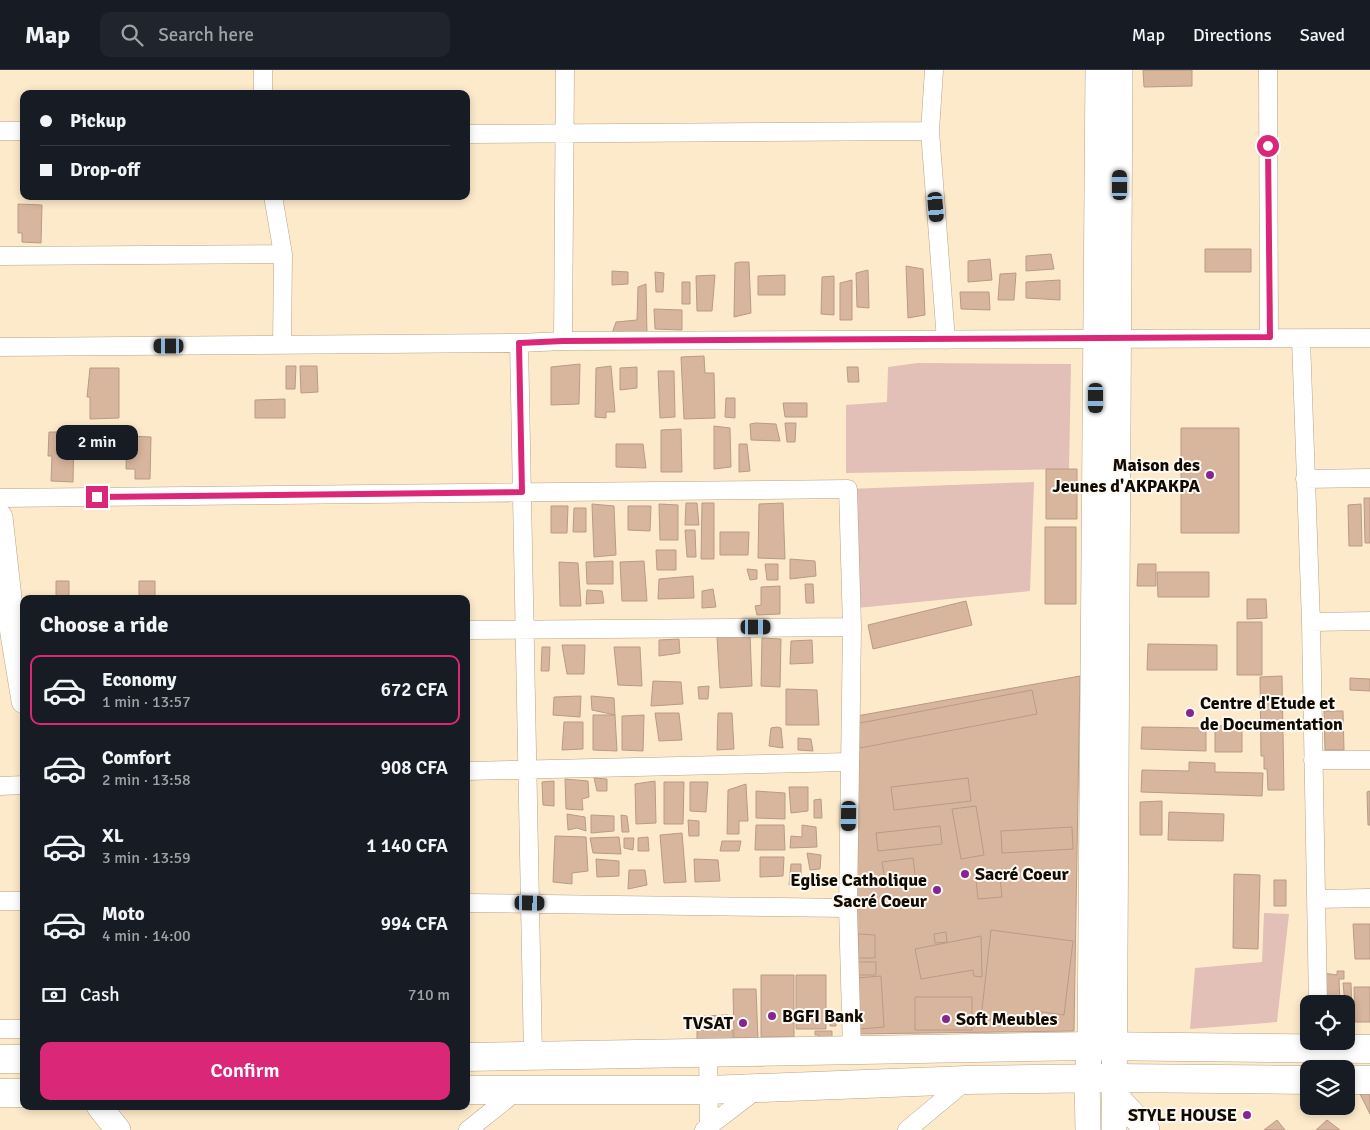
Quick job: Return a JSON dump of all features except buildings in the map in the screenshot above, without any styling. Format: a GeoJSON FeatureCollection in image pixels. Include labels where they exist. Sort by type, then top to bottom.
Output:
{"type":"FeatureCollection","features":[{"type":"Feature","properties":{"kind":"main road"},"geometry":{"type":"LineString","coordinates":[[1098,70],[1108,339]]}},
{"type":"Feature","properties":{"kind":"main road"},"geometry":{"type":"LineString","coordinates":[[1114,1130],[1114,1086],[1103,1046],[1108,339],[1120,70]]}},
{"type":"Feature","properties":{"kind":"main road"},"geometry":{"type":"LineString","coordinates":[[0,517],[12,634],[20,679]]}},
{"type":"Feature","properties":{"kind":"main road"},"geometry":{"type":"LineString","coordinates":[[1088,1130],[1087,1078],[1103,1046]]}},
{"type":"Feature","properties":{"kind":"main road"},"geometry":{"type":"LineString","coordinates":[[470,1057],[1103,1046],[1300,1046]]}},
{"type":"Feature","properties":{"kind":"main road"},"geometry":{"type":"LineString","coordinates":[[1355,1048],[1370,1049]]}},
{"type":"Feature","properties":{"kind":"main road"},"geometry":{"type":"LineString","coordinates":[[0,1059],[20,1059]]}},
{"type":"Feature","properties":{"kind":"main road"},"geometry":{"type":"LineString","coordinates":[[470,1090],[708,1090],[967,1080],[1087,1078],[1114,1086],[1300,1080]]}},
{"type":"Feature","properties":{"kind":"main road"},"geometry":{"type":"LineString","coordinates":[[1355,1080],[1370,1080]]}},
{"type":"Feature","properties":{"kind":"main road"},"geometry":{"type":"LineString","coordinates":[[1114,1086],[1147,1130]]}},
{"type":"Feature","properties":{"kind":"main road"},"geometry":{"type":"LineString","coordinates":[[0,1093],[20,1093]]}},
{"type":"Feature","properties":{"kind":"main road"},"geometry":{"type":"LineString","coordinates":[[91,1110],[94,1130]]}},
{"type":"Feature","properties":{"kind":"main road"},"geometry":{"type":"LineString","coordinates":[[102,1110],[118,1130]]}},
{"type":"Feature","properties":{"kind":"street"},"geometry":{"type":"LineString","coordinates":[[263,70],[263,90]]}},
{"type":"Feature","properties":{"kind":"street"},"geometry":{"type":"LineString","coordinates":[[563,341],[565,70]]}},
{"type":"Feature","properties":{"kind":"street"},"geometry":{"type":"LineString","coordinates":[[934,70],[930,132],[946,340]]}},
{"type":"Feature","properties":{"kind":"street"},"geometry":{"type":"LineString","coordinates":[[1268,70],[1270,337]]}},
{"type":"Feature","properties":{"kind":"street"},"geometry":{"type":"LineString","coordinates":[[0,130],[20,131]]}},
{"type":"Feature","properties":{"kind":"street"},"geometry":{"type":"LineString","coordinates":[[470,134],[930,132]]}},
{"type":"Feature","properties":{"kind":"street"},"geometry":{"type":"LineString","coordinates":[[274,200],[283,254],[282,345]]}},
{"type":"Feature","properties":{"kind":"street"},"geometry":{"type":"LineString","coordinates":[[0,256],[283,254]]}},
{"type":"Feature","properties":{"kind":"street"},"geometry":{"type":"LineString","coordinates":[[0,347],[519,343],[563,341],[1370,338]]}},
{"type":"Feature","properties":{"kind":"street"},"geometry":{"type":"LineString","coordinates":[[1301,339],[1311,622],[1318,995]]}},
{"type":"Feature","properties":{"kind":"street"},"geometry":{"type":"LineString","coordinates":[[519,343],[533,1057]]}},
{"type":"Feature","properties":{"kind":"street"},"geometry":{"type":"LineString","coordinates":[[1305,479],[1370,478]]}},
{"type":"Feature","properties":{"kind":"street"},"geometry":{"type":"LineString","coordinates":[[0,498],[848,489],[852,627],[848,908],[852,1051]]}},
{"type":"Feature","properties":{"kind":"street"},"geometry":{"type":"LineString","coordinates":[[1311,622],[1370,621]]}},
{"type":"Feature","properties":{"kind":"street"},"geometry":{"type":"LineString","coordinates":[[470,630],[852,627]]}},
{"type":"Feature","properties":{"kind":"street"},"geometry":{"type":"LineString","coordinates":[[1313,760],[1370,760]]}},
{"type":"Feature","properties":{"kind":"street"},"geometry":{"type":"LineString","coordinates":[[470,771],[849,762]]}},
{"type":"Feature","properties":{"kind":"street"},"geometry":{"type":"LineString","coordinates":[[0,786],[20,785]]}},
{"type":"Feature","properties":{"kind":"street"},"geometry":{"type":"LineString","coordinates":[[1316,899],[1370,898]]}},
{"type":"Feature","properties":{"kind":"street"},"geometry":{"type":"LineString","coordinates":[[0,901],[20,901]]}},
{"type":"Feature","properties":{"kind":"street"},"geometry":{"type":"LineString","coordinates":[[470,903],[848,908]]}},
{"type":"Feature","properties":{"kind":"street"},"geometry":{"type":"LineString","coordinates":[[0,1030],[20,1030]]}},
{"type":"Feature","properties":{"kind":"street"},"geometry":{"type":"LineString","coordinates":[[706,1128],[708,1053]]}},
{"type":"Feature","properties":{"kind":"street"},"geometry":{"type":"LineString","coordinates":[[907,1130],[967,1080]]}},
{"type":"Feature","properties":{"kind":"street"},"geometry":{"type":"LineString","coordinates":[[706,1128],[760,1088]]}},
{"type":"Feature","properties":{"kind":"street"},"geometry":{"type":"LineString","coordinates":[[468,1130],[518,1090]]}},
{"type":"Feature","properties":{"kind":"shaded area"},"geometry":{"type":"Polygon","coordinates":[[[918,363],[1071,364],[1069,469],[846,473],[846,405],[887,402],[888,367],[918,363]]]}},
{"type":"Feature","properties":{"kind":"shaded area"},"geometry":{"type":"Polygon","coordinates":[[[1034,482],[1030,591],[857,608],[848,489],[1034,482]]]}},
{"type":"Feature","properties":{"kind":"shaded area"},"geometry":{"type":"Polygon","coordinates":[[[1264,913],[1289,914],[1277,1022],[1190,1029],[1195,968],[1262,962],[1264,913]]]}},
{"type":"Feature","properties":{"kind":"place","name":"Maison des Jeunes d'AKPAKPA"},"geometry":{"type":"Point","coordinates":[1210,475]}},
{"type":"Feature","properties":{"kind":"place","name":"Centre d'Etude et de Documentation"},"geometry":{"type":"Point","coordinates":[1190,713]}},
{"type":"Feature","properties":{"kind":"place","name":"Sacré Coeur"},"geometry":{"type":"Point","coordinates":[965,874]}},
{"type":"Feature","properties":{"kind":"place","name":"Eglise Catholique Sacré Coeur"},"geometry":{"type":"Point","coordinates":[937,890]}},
{"type":"Feature","properties":{"kind":"place","name":"BGFI Bank"},"geometry":{"type":"Point","coordinates":[772,1016]}},
{"type":"Feature","properties":{"kind":"place","name":"Soft Meubles"},"geometry":{"type":"Point","coordinates":[946,1019]}},
{"type":"Feature","properties":{"kind":"place","name":"TVSAT"},"geometry":{"type":"Point","coordinates":[743,1023]}},
{"type":"Feature","properties":{"kind":"place","name":"STYLE HOUSE"},"geometry":{"type":"Point","coordinates":[1247,1115]}},
{"type":"Feature","properties":{"kind":"route"},"geometry":{"type":"LineString","coordinates":[[97,497],[522,492],[519,343],[563,341],[1097,340],[1120,338],[1270,337],[1268,146]]}}]}
